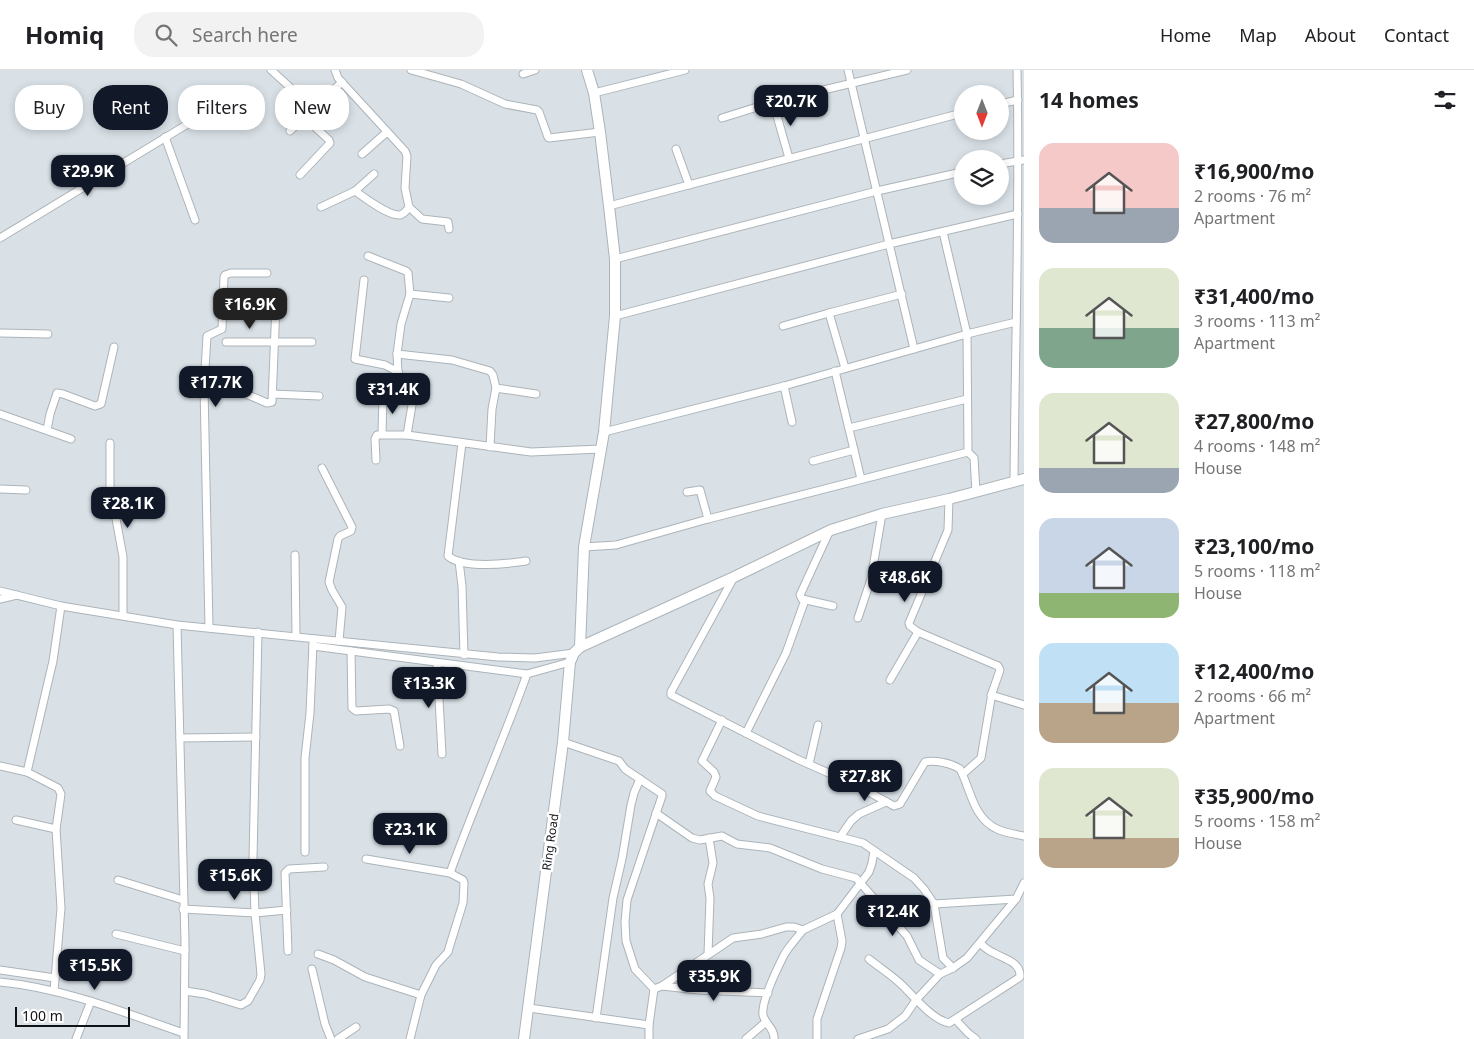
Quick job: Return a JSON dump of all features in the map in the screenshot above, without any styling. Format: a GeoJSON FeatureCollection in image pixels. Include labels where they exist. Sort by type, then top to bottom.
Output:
{"type":"FeatureCollection","features":[{"type":"Feature","properties":{"kind":"street"},"geometry":{"type":"LineString","coordinates":[[270,70],[287,85]]}},
{"type":"Feature","properties":{"kind":"street"},"geometry":{"type":"LineString","coordinates":[[335,70],[342,82],[406,154],[405,188],[409,207],[422,219],[448,222],[450,230]]}},
{"type":"Feature","properties":{"kind":"street"},"geometry":{"type":"LineString","coordinates":[[411,70],[461,84],[505,104],[537,110],[550,138],[600,132]]}},
{"type":"Feature","properties":{"kind":"street"},"geometry":{"type":"LineString","coordinates":[[523,74],[535,70]]}},
{"type":"Feature","properties":{"kind":"street","name":"Ring Road"},"geometry":{"type":"LineString","coordinates":[[524,1039],[575,654],[584,547],[604,432],[615,316],[615,259],[600,132],[588,70]]}},
{"type":"Feature","properties":{"kind":"street"},"geometry":{"type":"LineString","coordinates":[[594,94],[684,70]]}},
{"type":"Feature","properties":{"kind":"street"},"geometry":{"type":"LineString","coordinates":[[848,70],[914,349]]}},
{"type":"Feature","properties":{"kind":"street"},"geometry":{"type":"LineString","coordinates":[[722,118],[772,102],[907,70]]}},
{"type":"Feature","properties":{"kind":"street"},"geometry":{"type":"LineString","coordinates":[[0,591],[61,606],[178,625],[296,636],[351,651],[527,674],[575,654],[831,530],[882,514],[949,499],[1019,480],[1016,322],[1020,298],[1018,214],[1021,160],[1018,100],[1019,72]]}},
{"type":"Feature","properties":{"kind":"street"},"geometry":{"type":"LineString","coordinates":[[339,85],[342,82]]}},
{"type":"Feature","properties":{"kind":"street"},"geometry":{"type":"LineString","coordinates":[[1009,102],[1018,100]]}},
{"type":"Feature","properties":{"kind":"street"},"geometry":{"type":"LineString","coordinates":[[772,102],[789,158]]}},
{"type":"Feature","properties":{"kind":"street"},"geometry":{"type":"LineString","coordinates":[[609,206],[954,115]]}},
{"type":"Feature","properties":{"kind":"street"},"geometry":{"type":"LineString","coordinates":[[0,238],[178,130]]}},
{"type":"Feature","properties":{"kind":"street"},"geometry":{"type":"LineString","coordinates":[[300,175],[329,145],[330,142],[318,130]]}},
{"type":"Feature","properties":{"kind":"street"},"geometry":{"type":"LineString","coordinates":[[362,154],[387,132]]}},
{"type":"Feature","properties":{"kind":"street"},"geometry":{"type":"LineString","coordinates":[[166,137],[195,220]]}},
{"type":"Feature","properties":{"kind":"street"},"geometry":{"type":"LineString","coordinates":[[676,149],[689,185]]}},
{"type":"Feature","properties":{"kind":"street"},"geometry":{"type":"LineString","coordinates":[[321,208],[355,191],[374,174]]}},
{"type":"Feature","properties":{"kind":"street"},"geometry":{"type":"LineString","coordinates":[[615,259],[877,191],[954,174]]}},
{"type":"Feature","properties":{"kind":"street"},"geometry":{"type":"LineString","coordinates":[[355,191],[379,208],[399,215],[403,214],[409,207]]}},
{"type":"Feature","properties":{"kind":"street"},"geometry":{"type":"LineString","coordinates":[[615,316],[889,244],[1018,214]]}},
{"type":"Feature","properties":{"kind":"street"},"geometry":{"type":"LineString","coordinates":[[943,232],[967,334],[968,452],[974,458],[976,492]]}},
{"type":"Feature","properties":{"kind":"street"},"geometry":{"type":"LineString","coordinates":[[368,256],[407,272],[410,294],[400,324],[397,354],[398,372],[401,382],[411,388],[414,393],[407,435]]}},
{"type":"Feature","properties":{"kind":"street"},"geometry":{"type":"LineString","coordinates":[[209,627],[204,387],[207,336],[222,329],[225,275],[231,273],[267,273]]}},
{"type":"Feature","properties":{"kind":"street"},"geometry":{"type":"LineString","coordinates":[[364,280],[355,359],[385,365],[398,372]]}},
{"type":"Feature","properties":{"kind":"street"},"geometry":{"type":"LineString","coordinates":[[410,294],[449,298]]}},
{"type":"Feature","properties":{"kind":"street"},"geometry":{"type":"LineString","coordinates":[[783,326],[902,294]]}},
{"type":"Feature","properties":{"kind":"street"},"geometry":{"type":"LineString","coordinates":[[204,387],[237,389],[267,402],[272,402],[276,306],[273,303],[258,303]]}},
{"type":"Feature","properties":{"kind":"street"},"geometry":{"type":"LineString","coordinates":[[829,313],[845,368]]}},
{"type":"Feature","properties":{"kind":"street"},"geometry":{"type":"LineString","coordinates":[[604,432],[784,386],[1016,322]]}},
{"type":"Feature","properties":{"kind":"street"},"geometry":{"type":"LineString","coordinates":[[0,333],[48,334]]}},
{"type":"Feature","properties":{"kind":"street"},"geometry":{"type":"LineString","coordinates":[[226,342],[312,342]]}},
{"type":"Feature","properties":{"kind":"street"},"geometry":{"type":"LineString","coordinates":[[47,430],[57,394],[63,394],[95,406],[101,404],[114,347]]}},
{"type":"Feature","properties":{"kind":"street"},"geometry":{"type":"LineString","coordinates":[[397,354],[452,360],[490,371],[493,374],[496,388],[492,409],[490,447]]}},
{"type":"Feature","properties":{"kind":"street"},"geometry":{"type":"LineString","coordinates":[[835,372],[860,479]]}},
{"type":"Feature","properties":{"kind":"street"},"geometry":{"type":"LineString","coordinates":[[784,386],[792,422]]}},
{"type":"Feature","properties":{"kind":"street"},"geometry":{"type":"LineString","coordinates":[[496,388],[536,394]]}},
{"type":"Feature","properties":{"kind":"street"},"geometry":{"type":"LineString","coordinates":[[273,394],[319,396]]}},
{"type":"Feature","properties":{"kind":"street"},"geometry":{"type":"LineString","coordinates":[[382,434],[383,395]]}},
{"type":"Feature","properties":{"kind":"street"},"geometry":{"type":"LineString","coordinates":[[849,428],[967,400]]}},
{"type":"Feature","properties":{"kind":"street"},"geometry":{"type":"LineString","coordinates":[[0,414],[71,439]]}},
{"type":"Feature","properties":{"kind":"street"},"geometry":{"type":"LineString","coordinates":[[376,460],[375,439],[377,434],[407,435],[531,452],[601,449]]}},
{"type":"Feature","properties":{"kind":"street"},"geometry":{"type":"LineString","coordinates":[[110,443],[110,486],[123,557],[123,615]]}},
{"type":"Feature","properties":{"kind":"street"},"geometry":{"type":"LineString","coordinates":[[462,443],[448,553],[451,558],[459,561],[496,565],[526,562]]}},
{"type":"Feature","properties":{"kind":"street"},"geometry":{"type":"LineString","coordinates":[[813,461],[854,450]]}},
{"type":"Feature","properties":{"kind":"street"},"geometry":{"type":"LineString","coordinates":[[584,547],[616,545],[708,519],[968,452]]}},
{"type":"Feature","properties":{"kind":"street"},"geometry":{"type":"LineString","coordinates":[[322,468],[352,527],[351,531],[340,536],[338,539],[330,579],[330,586],[342,607],[339,641]]}},
{"type":"Feature","properties":{"kind":"street"},"geometry":{"type":"LineString","coordinates":[[0,489],[26,490]]}},
{"type":"Feature","properties":{"kind":"street"},"geometry":{"type":"LineString","coordinates":[[687,492],[700,490],[708,519]]}},
{"type":"Feature","properties":{"kind":"street"},"geometry":{"type":"LineString","coordinates":[[949,499],[948,530],[909,622],[910,626],[918,632],[998,666],[1000,670],[991,695],[981,758],[963,774]]}},
{"type":"Feature","properties":{"kind":"street"},"geometry":{"type":"LineString","coordinates":[[858,618],[871,579],[882,514]]}},
{"type":"Feature","properties":{"kind":"street"},"geometry":{"type":"LineString","coordinates":[[831,530],[800,595],[805,600],[833,606]]}},
{"type":"Feature","properties":{"kind":"street"},"geometry":{"type":"LineString","coordinates":[[295,555],[296,636]]}},
{"type":"Feature","properties":{"kind":"street"},"geometry":{"type":"LineString","coordinates":[[459,561],[462,586],[464,655]]}},
{"type":"Feature","properties":{"kind":"street"},"geometry":{"type":"LineString","coordinates":[[734,577],[671,692],[674,698],[896,806],[900,804],[925,762],[934,761],[955,766],[963,774],[977,811],[984,822],[999,830],[1024,836]]}},
{"type":"Feature","properties":{"kind":"street"},"geometry":{"type":"LineString","coordinates":[[0,599],[18,595]]}},
{"type":"Feature","properties":{"kind":"street"},"geometry":{"type":"LineString","coordinates":[[746,733],[786,653],[805,600]]}},
{"type":"Feature","properties":{"kind":"street"},"geometry":{"type":"LineString","coordinates":[[27,772],[53,662],[61,606]]}},
{"type":"Feature","properties":{"kind":"street"},"geometry":{"type":"LineString","coordinates":[[0,982],[54,991],[91,1001],[184,1036],[185,951],[178,625]]}},
{"type":"Feature","properties":{"kind":"street"},"geometry":{"type":"LineString","coordinates":[[185,991],[205,994],[238,1005],[248,1001],[260,980],[253,858],[258,632]]}},
{"type":"Feature","properties":{"kind":"street"},"geometry":{"type":"LineString","coordinates":[[890,680],[918,632]]}},
{"type":"Feature","properties":{"kind":"street"},"geometry":{"type":"LineString","coordinates":[[313,642],[339,641],[498,657],[535,658],[575,654]]}},
{"type":"Feature","properties":{"kind":"street"},"geometry":{"type":"LineString","coordinates":[[305,852],[305,758],[313,642]]}},
{"type":"Feature","properties":{"kind":"street"},"geometry":{"type":"LineString","coordinates":[[351,651],[352,708],[356,711],[389,709],[394,711],[400,746]]}},
{"type":"Feature","properties":{"kind":"street"},"geometry":{"type":"LineString","coordinates":[[437,663],[442,754]]}},
{"type":"Feature","properties":{"kind":"street"},"geometry":{"type":"LineString","coordinates":[[450,873],[527,674]]}},
{"type":"Feature","properties":{"kind":"street"},"geometry":{"type":"LineString","coordinates":[[991,695],[1024,705]]}},
{"type":"Feature","properties":{"kind":"street"},"geometry":{"type":"LineString","coordinates":[[722,720],[702,761],[714,772],[716,777],[711,789],[712,794],[758,816],[863,843],[914,878],[934,904],[944,958],[953,968]]}},
{"type":"Feature","properties":{"kind":"street"},"geometry":{"type":"LineString","coordinates":[[809,764],[818,726]]}},
{"type":"Feature","properties":{"kind":"street"},"geometry":{"type":"LineString","coordinates":[[180,738],[256,737]]}},
{"type":"Feature","properties":{"kind":"street"},"geometry":{"type":"LineString","coordinates":[[563,742],[619,761],[625,769],[662,794],[627,900],[625,922],[626,941],[635,969],[654,989]]}},
{"type":"Feature","properties":{"kind":"street"},"geometry":{"type":"LineString","coordinates":[[0,766],[27,772],[59,789],[62,798],[56,829],[61,908],[54,991]]}},
{"type":"Feature","properties":{"kind":"street"},"geometry":{"type":"LineString","coordinates":[[596,1018],[613,898],[631,805],[640,778]]}},
{"type":"Feature","properties":{"kind":"street"},"geometry":{"type":"LineString","coordinates":[[840,837],[851,821],[859,814],[886,802]]}},
{"type":"Feature","properties":{"kind":"street"},"geometry":{"type":"LineString","coordinates":[[656,813],[692,838],[700,840],[722,836],[736,844],[770,848],[822,869],[856,878],[907,936],[919,960],[940,974]]}},
{"type":"Feature","properties":{"kind":"street"},"geometry":{"type":"LineString","coordinates":[[16,820],[56,829]]}},
{"type":"Feature","properties":{"kind":"street"},"geometry":{"type":"LineString","coordinates":[[708,954],[710,898],[708,884],[713,863],[709,838]]}},
{"type":"Feature","properties":{"kind":"street"},"geometry":{"type":"LineString","coordinates":[[774,1039],[774,1034],[766,1022],[763,1009],[784,955],[803,930],[837,914],[869,872],[874,851]]}},
{"type":"Feature","properties":{"kind":"street"},"geometry":{"type":"LineString","coordinates":[[366,859],[450,873],[463,880],[464,883],[464,902],[448,952],[436,965],[421,995],[410,1039]]}},
{"type":"Feature","properties":{"kind":"street"},"geometry":{"type":"LineString","coordinates":[[288,951],[286,870],[324,868]]}},
{"type":"Feature","properties":{"kind":"street"},"geometry":{"type":"LineString","coordinates":[[118,880],[183,900]]}},
{"type":"Feature","properties":{"kind":"street"},"geometry":{"type":"LineString","coordinates":[[858,1039],[893,1026],[905,1016],[916,1000],[940,974],[967,958],[1016,899],[1024,883]]}},
{"type":"Feature","properties":{"kind":"street"},"geometry":{"type":"LineString","coordinates":[[934,904],[1016,899]]}},
{"type":"Feature","properties":{"kind":"street"},"geometry":{"type":"LineString","coordinates":[[183,909],[255,913],[287,910]]}},
{"type":"Feature","properties":{"kind":"street"},"geometry":{"type":"LineString","coordinates":[[817,1039],[817,1018],[841,948],[842,941],[837,914]]}},
{"type":"Feature","properties":{"kind":"street"},"geometry":{"type":"LineString","coordinates":[[654,989],[662,986],[729,940],[786,927],[803,930]]}},
{"type":"Feature","properties":{"kind":"street"},"geometry":{"type":"LineString","coordinates":[[116,934],[185,951]]}},
{"type":"Feature","properties":{"kind":"street"},"geometry":{"type":"LineString","coordinates":[[869,959],[943,1022],[949,1023],[1020,976],[1012,962],[993,953],[980,943]]}},
{"type":"Feature","properties":{"kind":"street"},"geometry":{"type":"LineString","coordinates":[[318,954],[334,960],[365,977],[421,995]]}},
{"type":"Feature","properties":{"kind":"street"},"geometry":{"type":"LineString","coordinates":[[312,969],[325,1024],[331,1039]]}},
{"type":"Feature","properties":{"kind":"street"},"geometry":{"type":"LineString","coordinates":[[0,970],[55,978]]}},
{"type":"Feature","properties":{"kind":"street"},"geometry":{"type":"LineString","coordinates":[[662,986],[698,990],[768,993]]}},
{"type":"Feature","properties":{"kind":"street"},"geometry":{"type":"LineString","coordinates":[[649,1039],[654,989]]}},
{"type":"Feature","properties":{"kind":"street"},"geometry":{"type":"LineString","coordinates":[[76,1039],[91,1001]]}},
{"type":"Feature","properties":{"kind":"street"},"geometry":{"type":"LineString","coordinates":[[529,1008],[649,1025]]}},
{"type":"Feature","properties":{"kind":"street"},"geometry":{"type":"LineString","coordinates":[[956,1020],[976,1039]]}},
{"type":"Feature","properties":{"kind":"street"},"geometry":{"type":"LineString","coordinates":[[746,1039],[766,1022]]}},
{"type":"Feature","properties":{"kind":"street"},"geometry":{"type":"LineString","coordinates":[[338,1039],[356,1027]]}}]}
